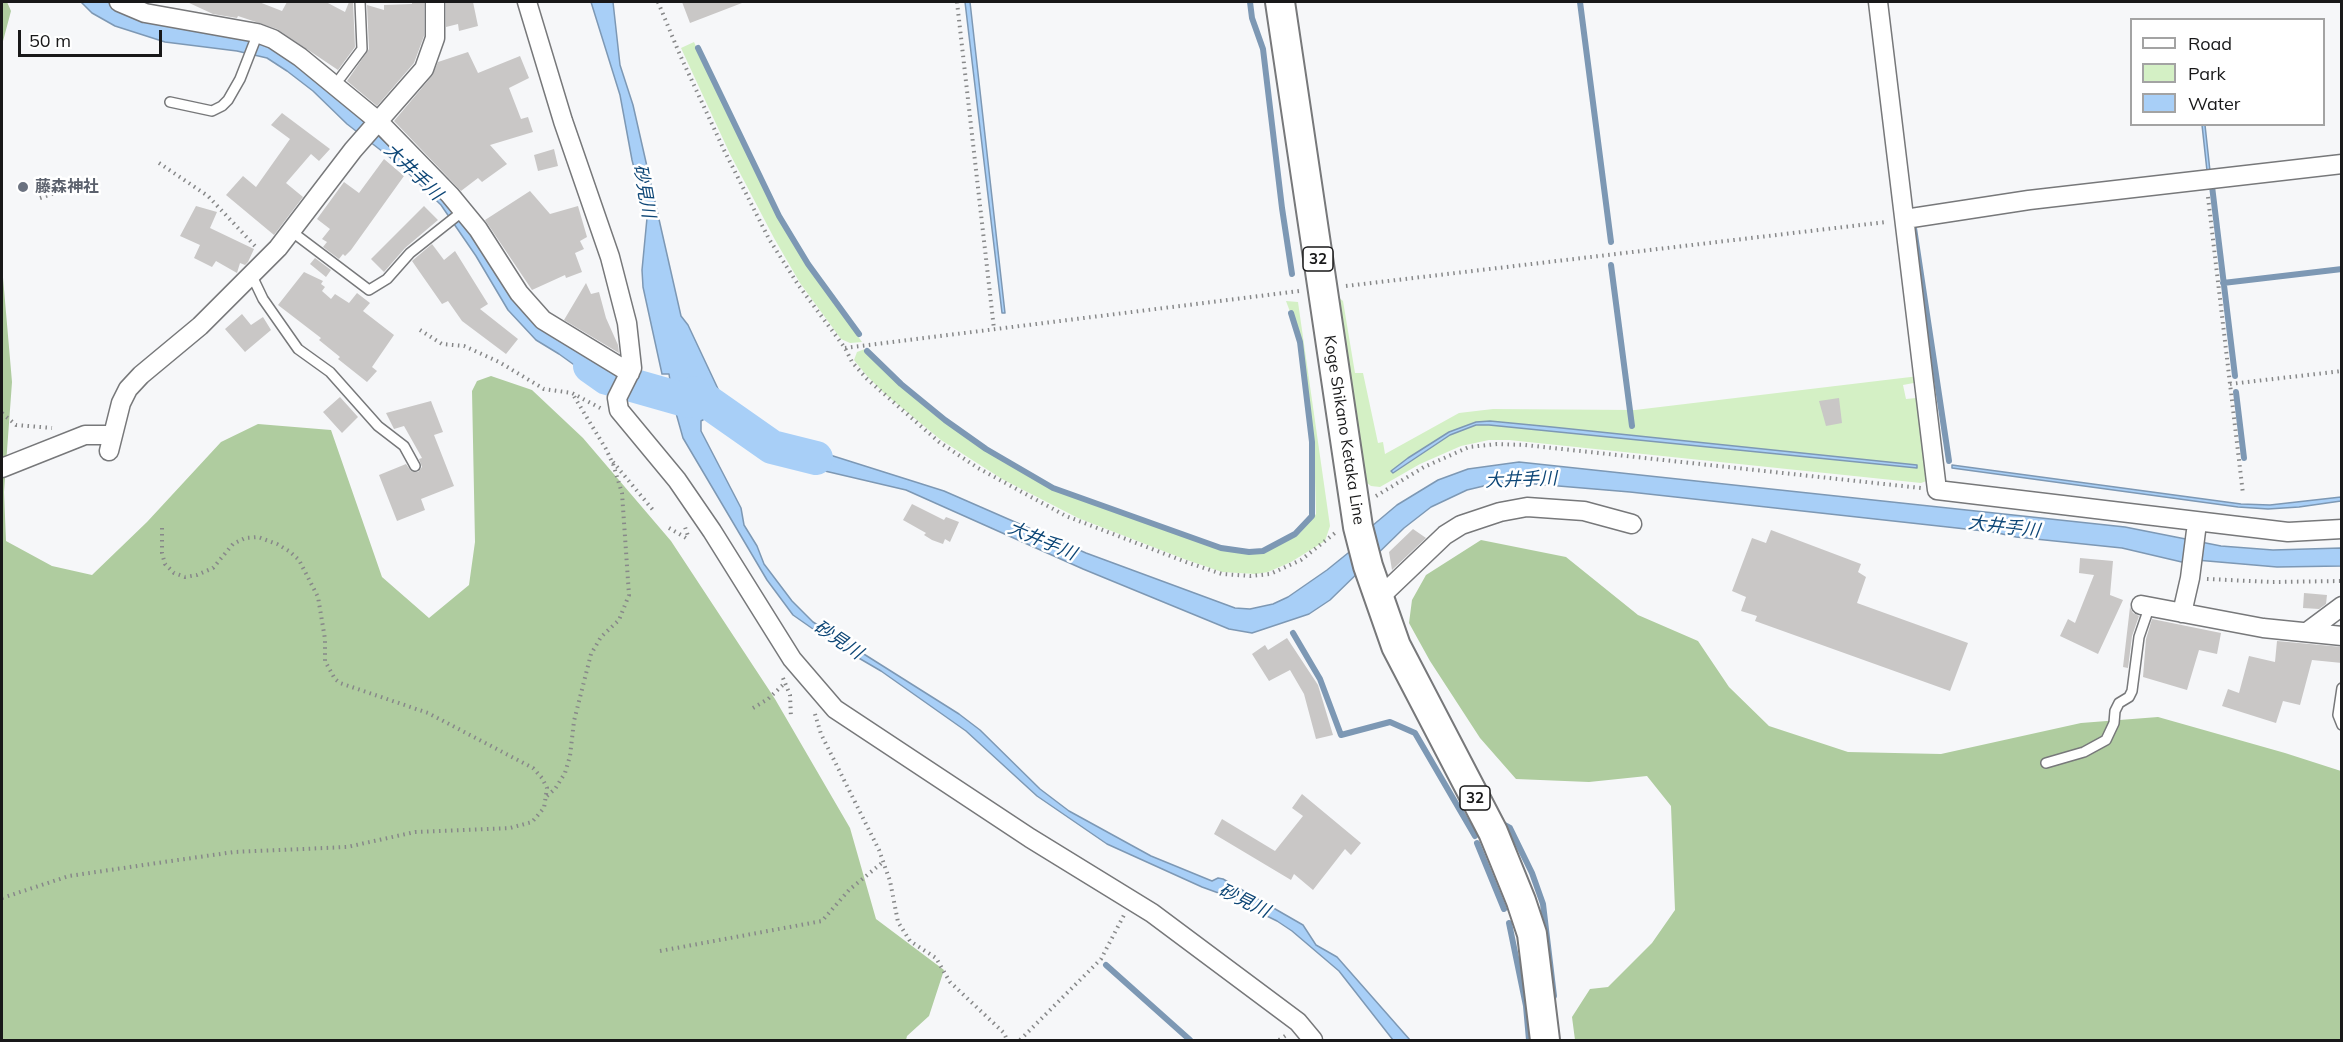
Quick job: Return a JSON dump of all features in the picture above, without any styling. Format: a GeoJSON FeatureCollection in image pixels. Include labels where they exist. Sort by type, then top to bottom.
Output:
{"type":"FeatureCollection","features":[{"type":"Feature","properties":{"kind":"main road","name":"Koge Shikano Ketaka Line"},"geometry":{"type":"LineString","coordinates":[[1280,2],[1357,521],[1368,566],[1396,646],[1493,832],[1521,901],[1532,934],[1545,1041]]}},
{"type":"Feature","properties":{"kind":"street"},"geometry":{"type":"LineString","coordinates":[[119,2],[145,14],[273,39],[300,57],[377,123],[450,195],[488,244],[519,293],[543,320],[628,375]]}},
{"type":"Feature","properties":{"kind":"street"},"geometry":{"type":"LineString","coordinates":[[2,468],[85,435],[110,443],[121,403],[128,389],[141,375],[200,326],[252,276],[291,231],[361,140],[424,69],[435,38],[435,2]]}},
{"type":"Feature","properties":{"kind":"street"},"geometry":{"type":"LineString","coordinates":[[527,2],[563,121],[610,257],[627,323],[632,368],[619,406],[677,480],[790,654],[835,709],[1030,838],[1152,913],[1290,1016],[1313,1041]]}},
{"type":"Feature","properties":{"kind":"street"},"geometry":{"type":"LineString","coordinates":[[1878,2],[1937,490],[2196,530],[2288,532],[2342,529]]}},
{"type":"Feature","properties":{"kind":"street"},"geometry":{"type":"LineString","coordinates":[[1905,219],[2029,200],[2342,164]]}},
{"type":"Feature","properties":{"kind":"street"},"geometry":{"type":"LineString","coordinates":[[1379,598],[1445,535],[1461,525],[1500,512],[1527,507],[1574,510],[1632,524]]}},
{"type":"Feature","properties":{"kind":"street"},"geometry":{"type":"LineString","coordinates":[[2182,613],[2196,530]]}},
{"type":"Feature","properties":{"kind":"street"},"geometry":{"type":"LineString","coordinates":[[2145,606],[2283,630],[2342,636]]}},
{"type":"Feature","properties":{"kind":"street"},"geometry":{"type":"LineString","coordinates":[[2307,632],[2342,606]]}},
{"type":"Feature","properties":{"kind":"lane"},"geometry":{"type":"LineString","coordinates":[[341,77],[362,49],[360,2]]}},
{"type":"Feature","properties":{"kind":"lane"},"geometry":{"type":"LineString","coordinates":[[170,102],[212,111],[222,106],[233,92],[256,36]]}},
{"type":"Feature","properties":{"kind":"lane"},"geometry":{"type":"LineString","coordinates":[[291,231],[369,290],[387,279],[410,253],[463,211]]}},
{"type":"Feature","properties":{"kind":"lane"},"geometry":{"type":"LineString","coordinates":[[252,276],[263,299],[298,349],[330,372],[378,426],[404,446],[415,466]]}},
{"type":"Feature","properties":{"kind":"lane"},"geometry":{"type":"LineString","coordinates":[[2046,763],[2084,752],[2106,740],[2114,723],[2115,711],[2119,703],[2129,697],[2132,691],[2145,606]]}},
{"type":"Feature","properties":{"kind":"lane"},"geometry":{"type":"LineString","coordinates":[[2342,688],[2338,715],[2342,725]]}},
{"type":"Feature","properties":{"kind":"path"},"geometry":{"type":"LineString","coordinates":[[658,2],[724,150],[769,239],[799,286],[845,348],[852,362],[885,397],[939,442],[978,468],[1066,516],[1222,574],[1251,576],[1270,574],[1300,560],[1357,521],[1372,499],[1424,467],[1469,447],[1497,444],[1537,446],[1937,490]]}},
{"type":"Feature","properties":{"kind":"path"},"geometry":{"type":"LineString","coordinates":[[957,2],[994,329]]}},
{"type":"Feature","properties":{"kind":"path"},"geometry":{"type":"LineString","coordinates":[[159,163],[208,195],[267,259]]}},
{"type":"Feature","properties":{"kind":"path"},"geometry":{"type":"LineString","coordinates":[[40,198],[97,179]]}},
{"type":"Feature","properties":{"kind":"path"},"geometry":{"type":"LineString","coordinates":[[2206,179],[2243,494]]}},
{"type":"Feature","properties":{"kind":"path"},"geometry":{"type":"LineString","coordinates":[[845,348],[1905,219]]}},
{"type":"Feature","properties":{"kind":"path"},"geometry":{"type":"LineString","coordinates":[[420,330],[442,344],[464,346],[499,362],[544,389],[572,393],[599,408],[619,406]]}},
{"type":"Feature","properties":{"kind":"path"},"geometry":{"type":"LineString","coordinates":[[2230,384],[2342,371]]}},
{"type":"Feature","properties":{"kind":"path"},"geometry":{"type":"LineString","coordinates":[[547,796],[555,789],[565,773],[570,756],[574,721],[591,654],[601,637],[619,620],[629,595],[622,493],[612,461],[572,393]]}},
{"type":"Feature","properties":{"kind":"path"},"geometry":{"type":"LineString","coordinates":[[2,413],[16,425],[69,431],[77,439]]}},
{"type":"Feature","properties":{"kind":"path"},"geometry":{"type":"LineString","coordinates":[[612,461],[653,510]]}},
{"type":"Feature","properties":{"kind":"path"},"geometry":{"type":"LineString","coordinates":[[2,898],[69,876],[234,852],[347,847],[415,832],[510,828],[532,822],[544,808],[547,789],[542,778],[533,768],[428,713],[340,684],[335,679],[325,661],[325,639],[318,597],[299,560],[289,551],[278,544],[258,537],[245,538],[233,544],[213,568],[186,577],[174,573],[165,564],[162,553],[162,527]]}},
{"type":"Feature","properties":{"kind":"path"},"geometry":{"type":"LineString","coordinates":[[2191,570],[2272,582],[2342,581]]}},
{"type":"Feature","properties":{"kind":"path"},"geometry":{"type":"LineString","coordinates":[[790,654],[780,666],[780,673],[790,694],[791,718]]}},
{"type":"Feature","properties":{"kind":"path"},"geometry":{"type":"LineString","coordinates":[[753,708],[768,699],[785,683]]}},
{"type":"Feature","properties":{"kind":"path"},"geometry":{"type":"LineString","coordinates":[[813,684],[812,704],[820,734],[883,862],[890,881],[898,922],[910,941],[936,958],[950,982],[1004,1033],[1007,1041]]}},
{"type":"Feature","properties":{"kind":"path"},"geometry":{"type":"LineString","coordinates":[[660,951],[822,921],[849,890],[883,862]]}},
{"type":"Feature","properties":{"kind":"path"},"geometry":{"type":"LineString","coordinates":[[1020,1041],[1101,959],[1131,900]]}},
{"type":"Feature","properties":{"kind":"green space"},"geometry":{"type":"Polygon","coordinates":[[[2,2],[7,2],[11,11],[2,45],[2,2]]]}},
{"type":"Feature","properties":{"kind":"green space"},"geometry":{"type":"Polygon","coordinates":[[[694,42],[778,218],[807,265],[862,342],[850,343],[841,339],[800,283],[774,238],[730,154],[681,48],[694,42]]]}},
{"type":"Feature","properties":{"kind":"green space"},"geometry":{"type":"Polygon","coordinates":[[[2,266],[12,382],[4,492],[6,541],[52,566],[92,575],[147,522],[221,442],[258,424],[331,430],[382,577],[429,618],[469,585],[475,542],[472,391],[477,381],[491,376],[532,390],[583,438],[671,541],[775,699],[850,828],[876,919],[944,970],[929,1016],[907,1036],[906,1040],[2,1040],[2,266]]]}},
{"type":"Feature","properties":{"kind":"green space"},"geometry":{"type":"Polygon","coordinates":[[[1338,297],[1343,301],[1355,373],[1363,373],[1378,443],[1383,442],[1385,454],[1459,413],[1493,409],[1635,410],[1919,376],[1919,382],[1903,385],[1906,399],[1916,398],[1924,405],[1929,480],[1921,483],[1509,440],[1489,440],[1461,446],[1420,464],[1380,487],[1371,486],[1363,480],[1338,297]]]}},
{"type":"Feature","properties":{"kind":"green space"},"geometry":{"type":"Polygon","coordinates":[[[1286,301],[1298,302],[1330,526],[1325,541],[1291,562],[1268,572],[1256,574],[1222,572],[1184,559],[1078,518],[1002,479],[941,440],[885,394],[854,360],[857,352],[865,349],[901,385],[945,421],[986,450],[1052,488],[1221,550],[1250,554],[1265,553],[1300,533],[1316,514],[1314,441],[1301,341],[1286,301]]]}},
{"type":"Feature","properties":{"kind":"green space"},"geometry":{"type":"Polygon","coordinates":[[[1481,540],[1566,557],[1638,615],[1698,641],[1729,687],[1769,726],[1848,752],[1941,754],[2081,723],[2158,717],[2341,771],[2341,1040],[1575,1040],[1572,1017],[1590,989],[1608,987],[1652,943],[1675,910],[1671,806],[1647,776],[1589,782],[1516,779],[1480,738],[1430,661],[1409,623],[1412,600],[1426,575],[1481,540]]]}},
{"type":"Feature","properties":{"kind":"water"},"geometry":{"type":"Polygon","coordinates":[[[81,2],[108,2],[113,6],[265,43],[317,77],[466,220],[508,285],[618,372],[609,390],[536,340],[508,310],[476,256],[441,205],[401,166],[347,124],[313,91],[287,71],[267,58],[237,51],[165,42],[115,26],[92,13],[81,2]]]}},
{"type":"Feature","properties":{"kind":"water","name":"砂見川"},"geometry":{"type":"Polygon","coordinates":[[[591,2],[613,2],[620,65],[633,105],[681,316],[688,325],[735,425],[706,418],[701,421],[701,431],[741,508],[744,525],[757,546],[764,564],[792,601],[813,622],[959,714],[980,730],[1040,789],[1069,811],[1151,856],[1212,881],[1218,878],[1223,879],[1303,925],[1316,945],[1337,957],[1410,1040],[1393,1040],[1339,971],[1292,931],[1277,921],[1224,895],[1107,844],[1037,796],[966,731],[881,671],[833,643],[793,615],[767,580],[683,438],[674,406],[669,374],[662,374],[643,287],[642,270],[647,218],[632,160],[620,95],[591,2]]]}},
{"type":"Feature","properties":{"kind":"water"},"geometry":{"type":"Polygon","coordinates":[[[965,2],[970,2],[1005,313],[1002,313],[965,2]]]}},
{"type":"Feature","properties":{"kind":"water"},"geometry":{"type":"Polygon","coordinates":[[[2202,126],[2205,126],[2210,171],[2207,171],[2202,126]]]}},
{"type":"Feature","properties":{"kind":"water"},"geometry":{"type":"Polygon","coordinates":[[[1490,421],[1917,465],[1917,468],[1476,425],[1450,435],[1393,473],[1391,471],[1449,432],[1476,422],[1490,421]]]}},
{"type":"Feature","properties":{"kind":"water"},"geometry":{"type":"Polygon","coordinates":[[[773,437],[944,491],[1086,553],[1235,608],[1250,609],[1273,604],[1288,597],[1353,549],[1372,526],[1397,505],[1438,480],[1468,469],[1519,462],[2125,527],[2221,546],[2273,550],[2341,548],[2341,566],[2277,567],[2196,560],[2186,563],[2122,548],[2016,537],[1993,532],[1630,492],[1511,482],[1467,490],[1431,507],[1404,528],[1330,600],[1309,614],[1252,633],[1229,629],[1083,569],[906,490],[765,457],[773,437]]]}},
{"type":"Feature","properties":{"kind":"water"},"geometry":{"type":"Polygon","coordinates":[[[1952,465],[2241,504],[2270,505],[2341,497],[2341,501],[2268,509],[2238,507],[1952,468],[1952,465]]]}},
{"type":"Feature","properties":{"kind":"building"},"geometry":{"type":"Polygon","coordinates":[[[187,2],[259,2],[282,11],[287,2],[326,2],[345,12],[349,2],[353,2],[355,47],[338,70],[277,29],[238,16],[237,18],[213,14],[187,2]]]}},
{"type":"Feature","properties":{"kind":"building"},"geometry":{"type":"Polygon","coordinates":[[[412,2],[424,2],[424,36],[414,63],[377,106],[347,81],[369,49],[367,5],[384,10],[384,5],[412,4],[412,2]]]}},
{"type":"Feature","properties":{"kind":"building"},"geometry":{"type":"Polygon","coordinates":[[[446,2],[473,2],[478,26],[459,31],[458,24],[446,27],[446,2]]]}},
{"type":"Feature","properties":{"kind":"building"},"geometry":{"type":"Polygon","coordinates":[[[682,2],[741,2],[742,3],[690,23],[682,2]]]}},
{"type":"Feature","properties":{"kind":"building"},"geometry":{"type":"Polygon","coordinates":[[[468,52],[478,73],[520,56],[529,78],[509,88],[521,119],[528,117],[533,132],[490,145],[507,164],[482,182],[478,178],[461,191],[394,121],[432,76],[438,62],[468,52]]]}},
{"type":"Feature","properties":{"kind":"building"},"geometry":{"type":"Polygon","coordinates":[[[282,113],[330,149],[319,161],[311,154],[286,183],[303,197],[274,235],[226,195],[243,176],[256,187],[290,139],[271,125],[282,113]]]}},
{"type":"Feature","properties":{"kind":"building"},"geometry":{"type":"Polygon","coordinates":[[[554,149],[558,166],[538,171],[534,155],[554,149]]]}},
{"type":"Feature","properties":{"kind":"building"},"geometry":{"type":"Polygon","coordinates":[[[384,159],[404,176],[351,250],[339,259],[323,247],[327,242],[322,239],[330,229],[317,219],[344,182],[359,193],[384,159]]]}},
{"type":"Feature","properties":{"kind":"building"},"geometry":{"type":"Polygon","coordinates":[[[530,191],[550,214],[578,206],[587,237],[580,241],[584,249],[575,253],[582,272],[566,278],[565,275],[532,290],[485,220],[530,191]]]}},
{"type":"Feature","properties":{"kind":"building"},"geometry":{"type":"Polygon","coordinates":[[[196,206],[217,212],[210,228],[254,249],[245,265],[240,263],[237,273],[216,261],[212,267],[194,258],[200,245],[180,236],[196,206]]]}},
{"type":"Feature","properties":{"kind":"building"},"geometry":{"type":"Polygon","coordinates":[[[424,206],[438,220],[405,248],[384,272],[371,259],[424,206]]]}},
{"type":"Feature","properties":{"kind":"building"},"geometry":{"type":"Polygon","coordinates":[[[432,244],[444,260],[455,251],[488,304],[480,309],[518,339],[506,354],[462,321],[448,301],[442,304],[412,261],[432,244]]]}},
{"type":"Feature","properties":{"kind":"building"},"geometry":{"type":"Polygon","coordinates":[[[315,258],[331,270],[326,277],[310,264],[315,258]]]}},
{"type":"Feature","properties":{"kind":"building"},"geometry":{"type":"Polygon","coordinates":[[[304,272],[323,281],[321,284],[325,287],[322,291],[331,299],[335,294],[349,303],[357,293],[370,303],[363,311],[394,335],[372,367],[377,371],[367,382],[338,359],[340,357],[319,340],[321,338],[278,305],[304,272]]]}},
{"type":"Feature","properties":{"kind":"building"},"geometry":{"type":"Polygon","coordinates":[[[586,283],[591,294],[599,292],[619,353],[564,320],[586,283]]]}},
{"type":"Feature","properties":{"kind":"building"},"geometry":{"type":"Polygon","coordinates":[[[242,314],[251,325],[263,317],[271,330],[245,352],[225,329],[242,314]]]}},
{"type":"Feature","properties":{"kind":"building"},"geometry":{"type":"Polygon","coordinates":[[[340,397],[358,417],[342,433],[323,412],[340,397]]]}},
{"type":"Feature","properties":{"kind":"building"},"geometry":{"type":"Polygon","coordinates":[[[1839,398],[1842,423],[1826,426],[1819,401],[1839,398]]]}},
{"type":"Feature","properties":{"kind":"building"},"geometry":{"type":"Polygon","coordinates":[[[431,401],[443,432],[434,435],[454,486],[421,499],[425,510],[397,521],[379,475],[406,464],[411,471],[418,472],[422,467],[419,459],[422,458],[404,426],[394,429],[386,413],[431,401]]]}},
{"type":"Feature","properties":{"kind":"building"},"geometry":{"type":"Polygon","coordinates":[[[912,504],[944,520],[946,517],[959,522],[950,542],[945,539],[943,544],[932,540],[924,535],[926,533],[903,520],[912,504]]]}},
{"type":"Feature","properties":{"kind":"building"},"geometry":{"type":"Polygon","coordinates":[[[1413,529],[1426,538],[1392,570],[1389,552],[1413,529]]]}},
{"type":"Feature","properties":{"kind":"building"},"geometry":{"type":"Polygon","coordinates":[[[1771,530],[1861,564],[1858,572],[1866,577],[1857,603],[1968,643],[1950,691],[1755,621],[1757,616],[1741,611],[1746,597],[1732,591],[1752,538],[1766,543],[1771,530]]]}},
{"type":"Feature","properties":{"kind":"building"},"geometry":{"type":"Polygon","coordinates":[[[2080,558],[2113,561],[2110,595],[2123,600],[2098,654],[2060,636],[2068,619],[2075,623],[2094,575],[2079,573],[2080,558]]]}},
{"type":"Feature","properties":{"kind":"building"},"geometry":{"type":"Polygon","coordinates":[[[2304,593],[2327,595],[2326,604],[2319,609],[2303,608],[2304,593]]]}},
{"type":"Feature","properties":{"kind":"building"},"geometry":{"type":"Polygon","coordinates":[[[2130,607],[2133,613],[2139,616],[2132,636],[2128,668],[2123,667],[2130,607]]]}},
{"type":"Feature","properties":{"kind":"building"},"geometry":{"type":"Polygon","coordinates":[[[2152,619],[2221,633],[2217,654],[2199,650],[2187,690],[2143,677],[2146,639],[2152,619]]]}},
{"type":"Feature","properties":{"kind":"building"},"geometry":{"type":"Polygon","coordinates":[[[1287,638],[1318,685],[1333,735],[1316,739],[1304,694],[1290,670],[1269,681],[1252,654],[1265,645],[1268,650],[1287,638]]]}},
{"type":"Feature","properties":{"kind":"building"},"geometry":{"type":"Polygon","coordinates":[[[2277,641],[2342,647],[2342,663],[2312,660],[2300,705],[2283,701],[2276,723],[2222,706],[2228,689],[2239,693],[2249,656],[2275,662],[2277,641]]]}},
{"type":"Feature","properties":{"kind":"building"},"geometry":{"type":"Polygon","coordinates":[[[1302,794],[1361,843],[1351,855],[1345,849],[1313,890],[1294,874],[1291,880],[1214,834],[1222,819],[1275,851],[1303,816],[1292,808],[1302,794]]]}},
{"type":"Feature","properties":{"kind":"waterway"},"geometry":{"type":"LineString","coordinates":[[1250,2],[1252,18],[1263,49],[1292,274]]}},
{"type":"Feature","properties":{"kind":"waterway"},"geometry":{"type":"LineString","coordinates":[[1580,2],[1611,242]]}},
{"type":"Feature","properties":{"kind":"waterway"},"geometry":{"type":"LineString","coordinates":[[698,48],[779,216],[808,264],[859,334]]}},
{"type":"Feature","properties":{"kind":"waterway"},"geometry":{"type":"LineString","coordinates":[[2212,186],[2235,376]]}},
{"type":"Feature","properties":{"kind":"waterway"},"geometry":{"type":"LineString","coordinates":[[1914,228],[1949,461]]}},
{"type":"Feature","properties":{"kind":"waterway"},"geometry":{"type":"LineString","coordinates":[[1611,265],[1632,426]]}},
{"type":"Feature","properties":{"kind":"waterway"},"geometry":{"type":"LineString","coordinates":[[2223,283],[2342,269]]}},
{"type":"Feature","properties":{"kind":"waterway"},"geometry":{"type":"LineString","coordinates":[[867,351],[901,384],[945,420],[986,449],[1053,488],[1221,548],[1249,552],[1263,551],[1295,534],[1312,516],[1312,442],[1300,342],[1291,313]]}},
{"type":"Feature","properties":{"kind":"waterway","name":"大井手川"},"geometry":{"type":"LineString","coordinates":[[590,366],[607,378],[688,401]]}},
{"type":"Feature","properties":{"kind":"waterway"},"geometry":{"type":"LineString","coordinates":[[2236,392],[2244,458]]}},
{"type":"Feature","properties":{"kind":"waterway","name":"大井手川"},"geometry":{"type":"LineString","coordinates":[[695,393],[772,447],[816,458]]}},
{"type":"Feature","properties":{"kind":"waterway"},"geometry":{"type":"LineString","coordinates":[[1293,633],[1320,679],[1341,735],[1390,722],[1415,733],[1475,836]]}},
{"type":"Feature","properties":{"kind":"waterway"},"geometry":{"type":"LineString","coordinates":[[1499,822],[1510,828],[1532,873],[1543,904],[1554,996]]}},
{"type":"Feature","properties":{"kind":"waterway"},"geometry":{"type":"LineString","coordinates":[[1477,843],[1504,909]]}},
{"type":"Feature","properties":{"kind":"waterway"},"geometry":{"type":"LineString","coordinates":[[1509,923],[1526,1006],[1529,1040]]}},
{"type":"Feature","properties":{"kind":"waterway"},"geometry":{"type":"LineString","coordinates":[[1106,965],[1190,1040]]}},
{"type":"Feature","properties":{"kind":"place","name":"藤森神社"},"geometry":{"type":"Point","coordinates":[23,187]}}]}
